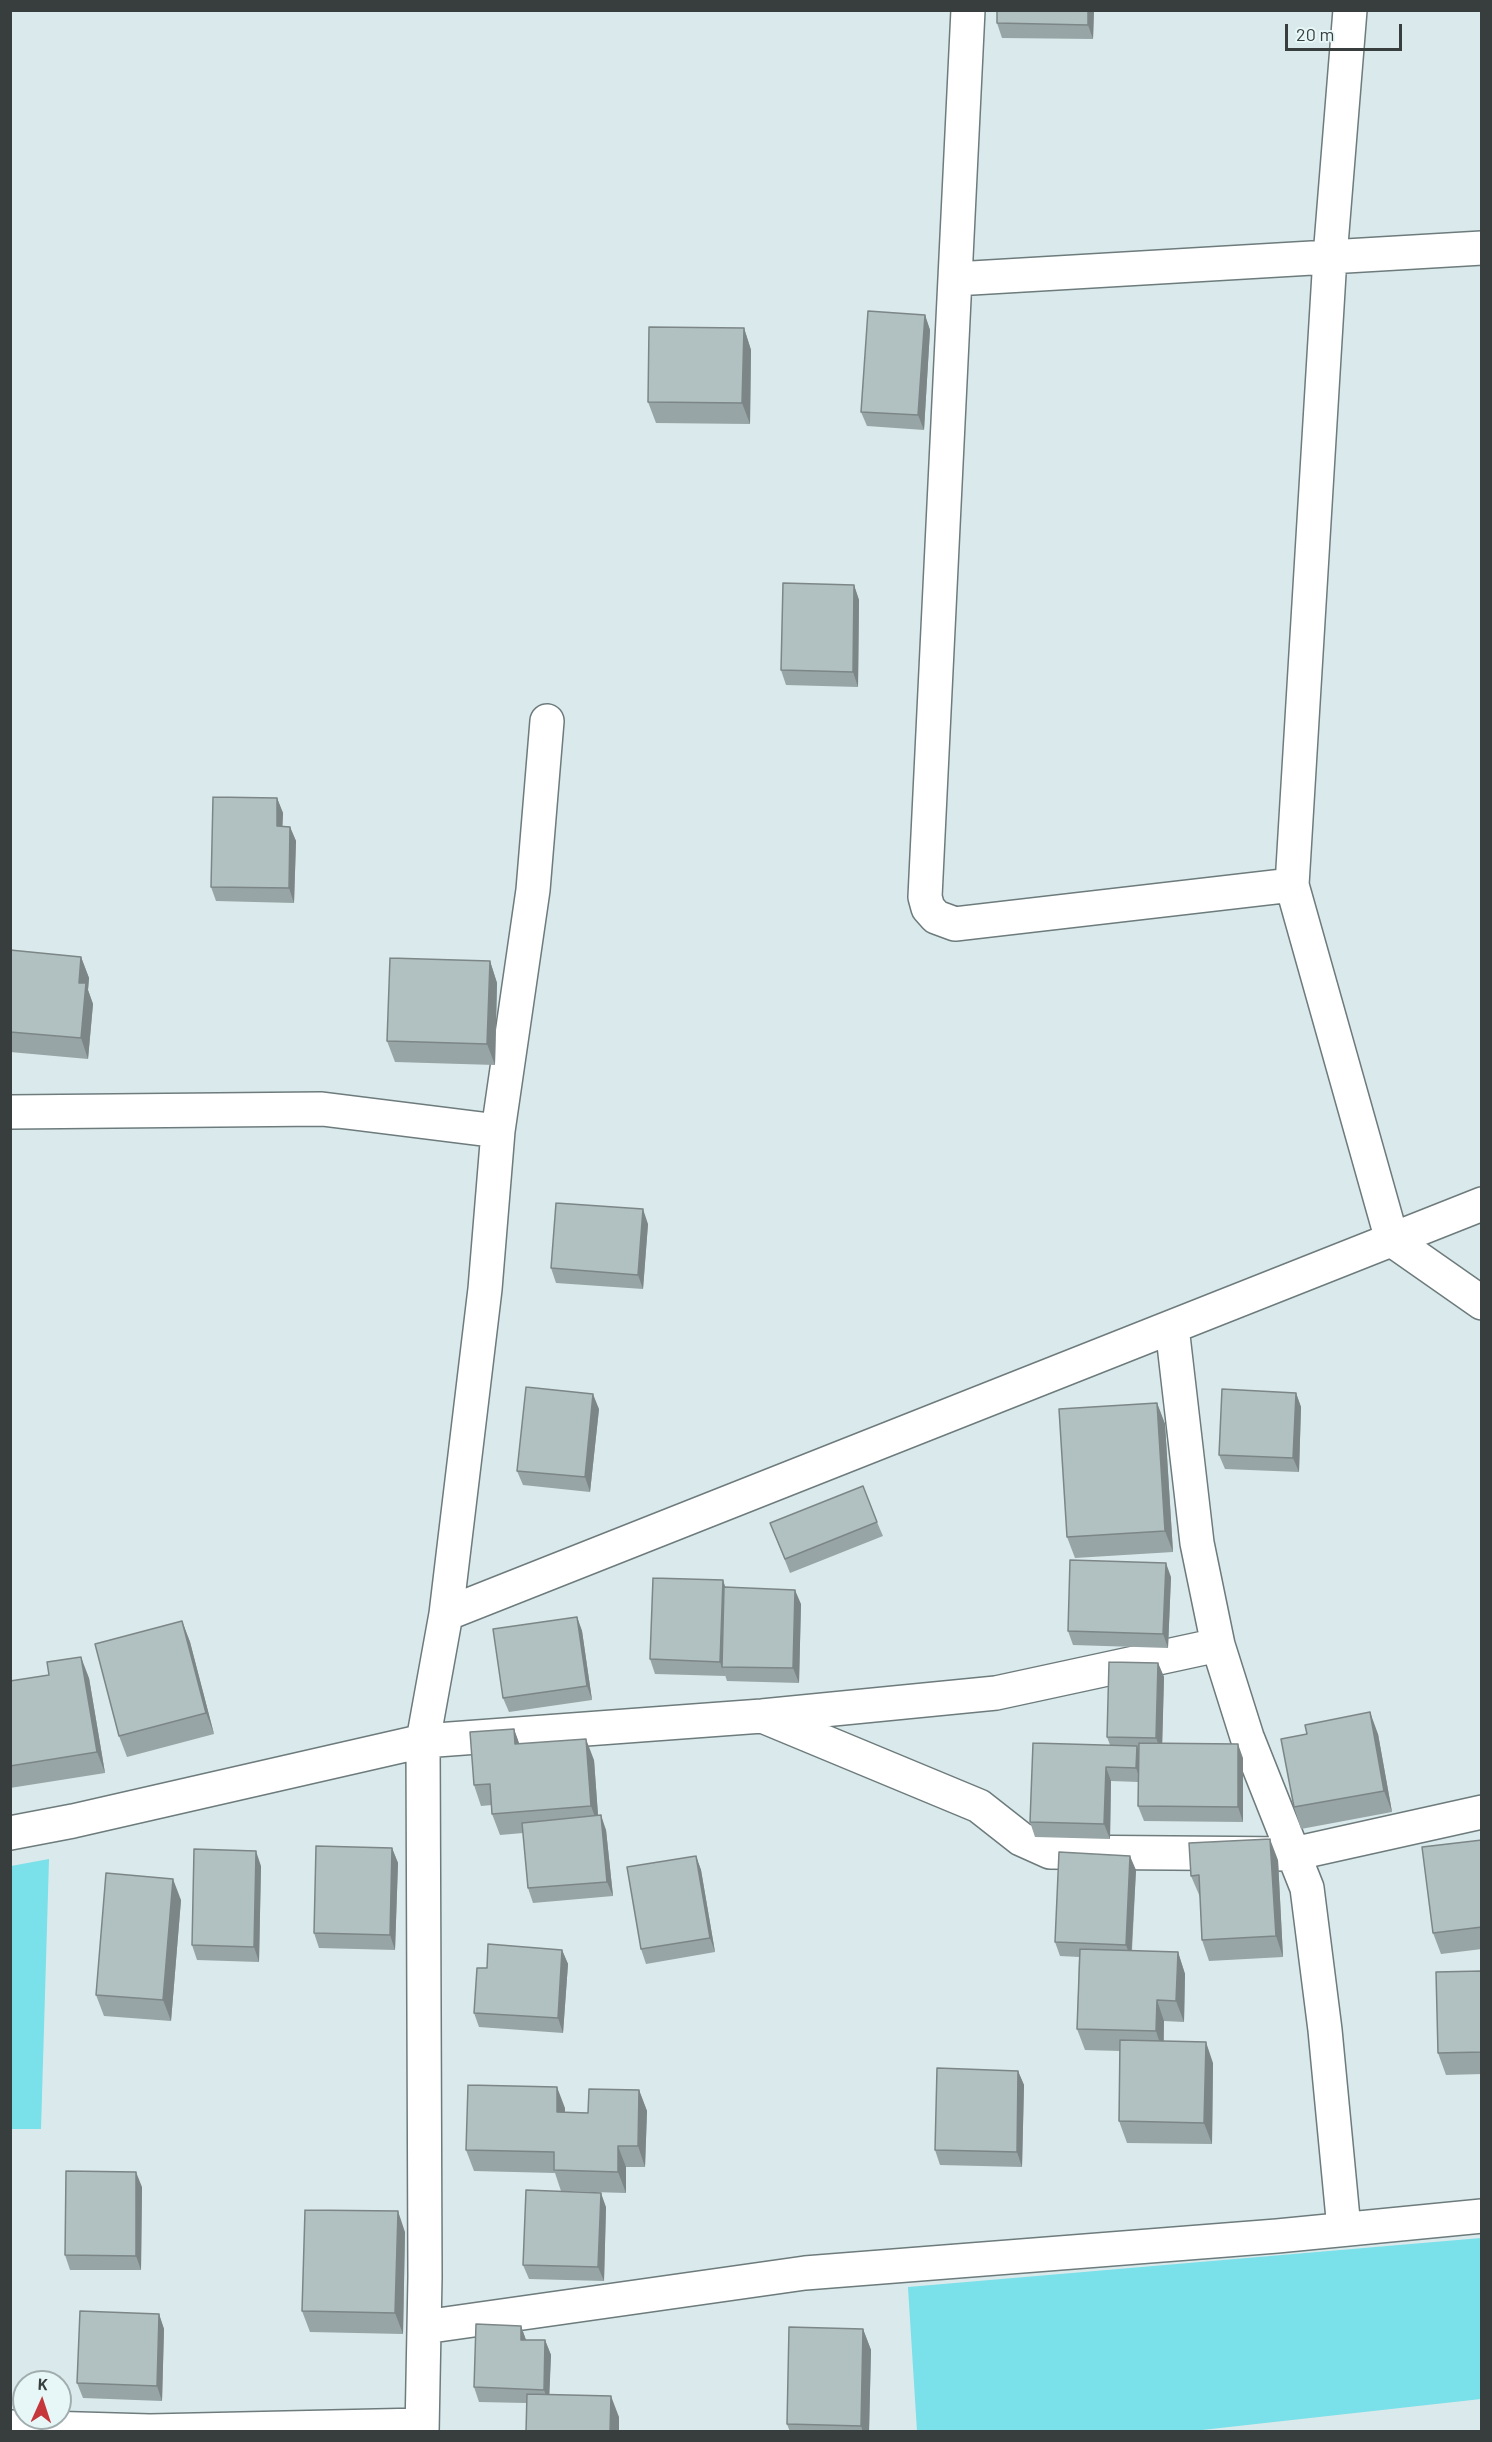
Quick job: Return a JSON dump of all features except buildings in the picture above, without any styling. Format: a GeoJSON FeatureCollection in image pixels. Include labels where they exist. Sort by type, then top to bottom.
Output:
{"type":"FeatureCollection","features":[{"type":"Feature","properties":{"kind":"street"},"geometry":{"type":"LineString","coordinates":[[968,10],[925,886],[928,908],[936,917],[955,924],[1292,885]]}},
{"type":"Feature","properties":{"kind":"street"},"geometry":{"type":"LineString","coordinates":[[1350,10],[1329,257],[1292,885],[1392,1240],[1482,1303]]}},
{"type":"Feature","properties":{"kind":"street"},"geometry":{"type":"LineString","coordinates":[[955,279],[1482,248]]}},
{"type":"Feature","properties":{"kind":"street"},"geometry":{"type":"LineString","coordinates":[[10,2427],[150,2431],[422,2428],[424,2326],[423,1742],[446,1614],[485,1289],[498,1131],[533,890],[547,721]]}},
{"type":"Feature","properties":{"kind":"street"},"geometry":{"type":"LineString","coordinates":[[10,1112],[322,1110],[498,1131]]}},
{"type":"Feature","properties":{"kind":"street"},"geometry":{"type":"LineString","coordinates":[[446,1614],[1482,1204]]}},
{"type":"Feature","properties":{"kind":"street"},"geometry":{"type":"LineString","coordinates":[[1172,1327],[1197,1543],[1218,1645],[1247,1737],[1307,1888],[1344,2229]]}},
{"type":"Feature","properties":{"kind":"street"},"geometry":{"type":"LineString","coordinates":[[10,1833],[73,1821],[423,1742],[762,1716],[996,1693],[1218,1645]]}},
{"type":"Feature","properties":{"kind":"street"},"geometry":{"type":"LineString","coordinates":[[762,1716],[979,1806],[1021,1839],[1050,1852],[1293,1854],[1482,1812]]}},
{"type":"Feature","properties":{"kind":"street"},"geometry":{"type":"LineString","coordinates":[[424,2326],[805,2273],[1482,2217]]}},
{"type":"Feature","properties":{"kind":"shaded area"},"geometry":{"type":"Polygon","coordinates":[[[49,1859],[41,2129],[11,2129],[11,1866],[49,1859]]]}},
{"type":"Feature","properties":{"kind":"shaded area"},"geometry":{"type":"Polygon","coordinates":[[[1481,2238],[1481,2399],[1193,2431],[917,2431],[908,2287],[1481,2238]]]}}]}
